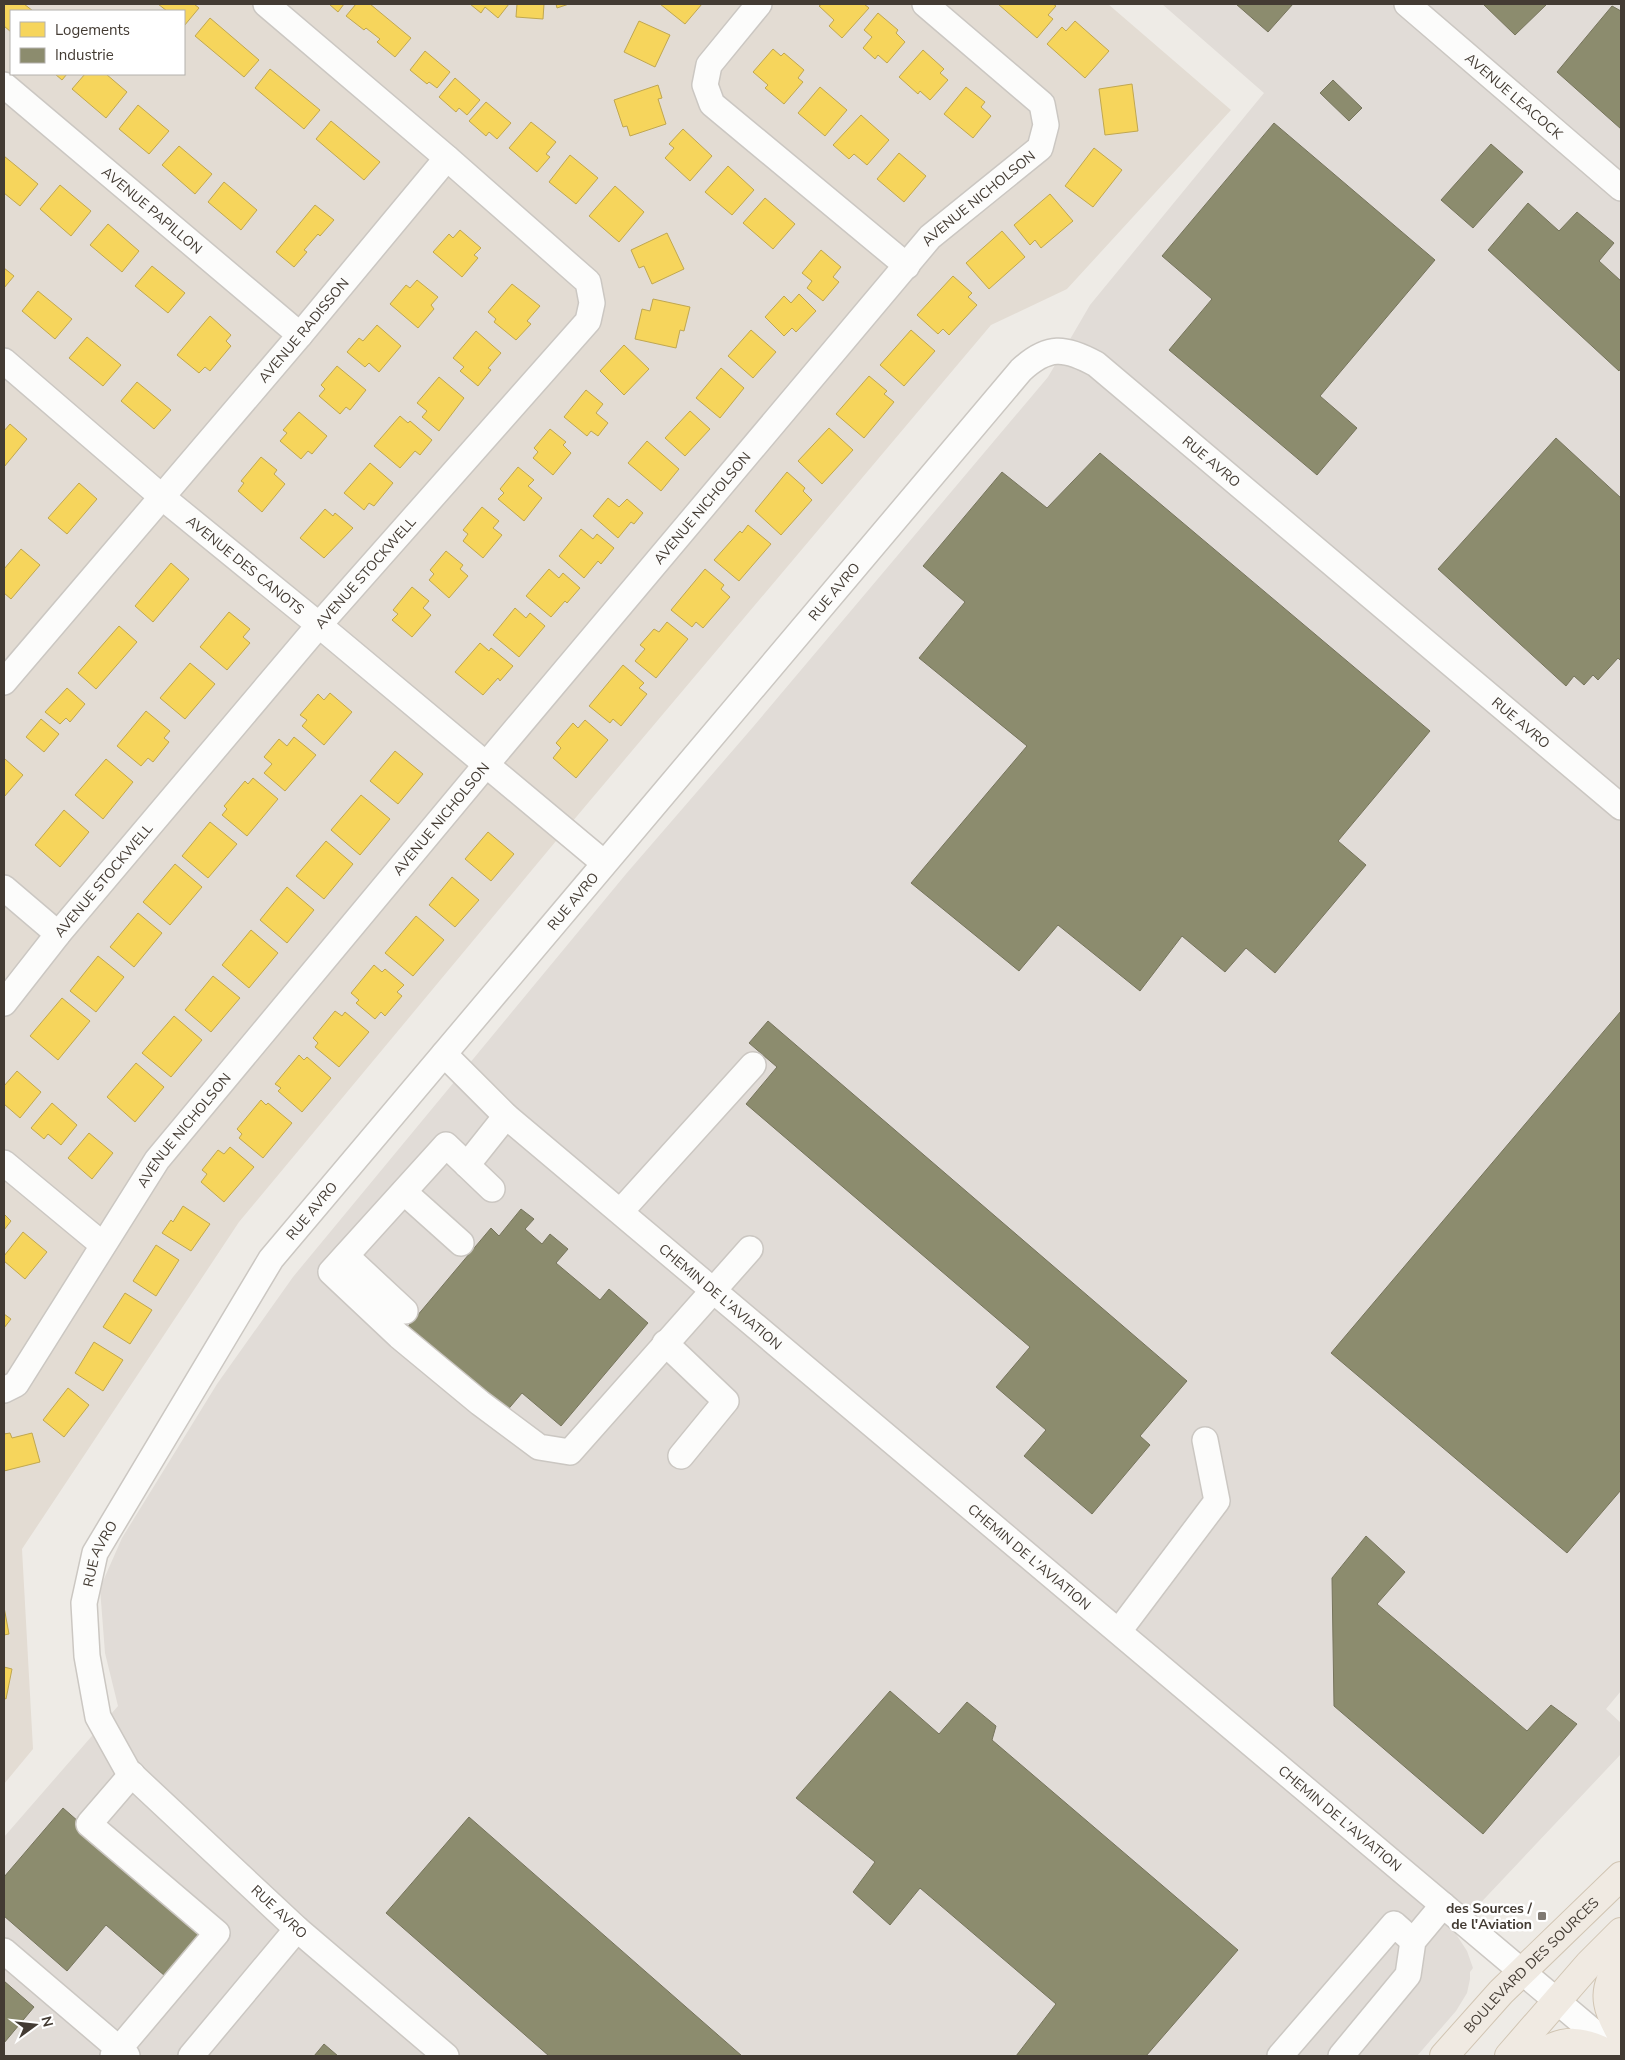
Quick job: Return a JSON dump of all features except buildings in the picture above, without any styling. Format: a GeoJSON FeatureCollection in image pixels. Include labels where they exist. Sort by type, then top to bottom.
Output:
{"type":"FeatureCollection","features":[{"type":"Feature","properties":{"kind":"main road","name":"BOULEVARD DES SOURCES"},"geometry":{"type":"LineString","coordinates":[[1444,2056],[1489,2004],[1621,1876]]}},
{"type":"Feature","properties":{"kind":"main road"},"geometry":{"type":"LineString","coordinates":[[1509,2056],[1557,1999],[1621,1932]]}},
{"type":"Feature","properties":{"kind":"main road"},"geometry":{"type":"LineString","coordinates":[[1621,1956],[1611,1977],[1607,1995],[1610,2014],[1621,2034]]}},
{"type":"Feature","properties":{"kind":"main road"},"geometry":{"type":"LineString","coordinates":[[1537,2056],[1553,2046],[1570,2042],[1592,2046],[1612,2056]]}},
{"type":"Feature","properties":{"kind":"street"},"geometry":{"type":"LineString","coordinates":[[266,4],[447,158]]}},
{"type":"Feature","properties":{"kind":"street"},"geometry":{"type":"LineString","coordinates":[[759,4],[709,65],[705,85],[712,104],[907,266]]}},
{"type":"Feature","properties":{"kind":"street","name":"AVENUE NICHOLSON"},"geometry":{"type":"LineString","coordinates":[[4,1390],[16,1384],[157,1160],[930,238],[1040,148],[1046,125],[1042,104],[925,4]]}},
{"type":"Feature","properties":{"kind":"street","name":"AVENUE LEACOCK"},"geometry":{"type":"LineString","coordinates":[[1407,4],[1621,188]]}},
{"type":"Feature","properties":{"kind":"street","name":"AVENUE PAPILLON"},"geometry":{"type":"LineString","coordinates":[[4,85],[300,335]]}},
{"type":"Feature","properties":{"kind":"street","name":"AVENUE RADISSON"},"geometry":{"type":"LineString","coordinates":[[4,682],[300,335],[447,158]]}},
{"type":"Feature","properties":{"kind":"street","name":"AVENUE STOCKWELL"},"geometry":{"type":"LineString","coordinates":[[4,1003],[58,934],[319,625],[588,321],[592,303],[588,282],[447,158]]}},
{"type":"Feature","properties":{"kind":"street","name":"RUE AVRO"},"geometry":{"type":"LineString","coordinates":[[446,2056],[297,1929],[132,1774],[98,1717],[87,1656],[84,1603],[95,1553],[271,1260],[1021,370],[1032,360],[1043,354],[1055,350],[1069,351],[1096,364],[1114,377],[1621,807]]}},
{"type":"Feature","properties":{"kind":"street","name":"AVENUE DES CANOTS"},"geometry":{"type":"LineString","coordinates":[[4,361],[162,497],[319,625],[604,863]]}},
{"type":"Feature","properties":{"kind":"street"},"geometry":{"type":"LineString","coordinates":[[4,888],[58,934]]}},
{"type":"Feature","properties":{"kind":"street","name":"CHEMIN DE L'AVIATION"},"geometry":{"type":"LineString","coordinates":[[444,1054],[506,1116],[1557,1999],[1621,2055]]}},
{"type":"Feature","properties":{"kind":"street"},"geometry":{"type":"LineString","coordinates":[[620,1211],[753,1065]]}},
{"type":"Feature","properties":{"kind":"street"},"geometry":{"type":"LineString","coordinates":[[467,1166],[506,1116]]}},
{"type":"Feature","properties":{"kind":"street"},"geometry":{"type":"LineString","coordinates":[[492,1189],[446,1145],[331,1272],[399,1336],[539,1447],[570,1452],[750,1249]]}},
{"type":"Feature","properties":{"kind":"street"},"geometry":{"type":"LineString","coordinates":[[4,1163],[103,1245]]}},
{"type":"Feature","properties":{"kind":"street"},"geometry":{"type":"LineString","coordinates":[[404,1192],[461,1243]]}},
{"type":"Feature","properties":{"kind":"street"},"geometry":{"type":"LineString","coordinates":[[346,1256],[405,1311]]}},
{"type":"Feature","properties":{"kind":"street"},"geometry":{"type":"LineString","coordinates":[[665,1343],[726,1401],[681,1456]]}},
{"type":"Feature","properties":{"kind":"street"},"geometry":{"type":"LineString","coordinates":[[1119,1631],[1217,1501],[1205,1440]]}},
{"type":"Feature","properties":{"kind":"street"},"geometry":{"type":"LineString","coordinates":[[4,1951],[120,2054],[217,1933],[89,1824],[132,1774]]}},
{"type":"Feature","properties":{"kind":"street"},"geometry":{"type":"LineString","coordinates":[[1341,2056],[1408,1975],[1413,1941],[1443,1905]]}},
{"type":"Feature","properties":{"kind":"street"},"geometry":{"type":"LineString","coordinates":[[1280,2056],[1394,1924],[1413,1941]]}},
{"type":"Feature","properties":{"kind":"street"},"geometry":{"type":"LineString","coordinates":[[191,2056],[297,1929]]}},
{"type":"Feature","properties":{"kind":"shaded area"},"geometry":{"type":"Polygon","coordinates":[[[4,4],[1108,4],[1231,110],[1067,289],[991,325],[556,841],[239,1222],[22,1549],[33,1749],[4,1784],[4,4]]]}},
{"type":"Feature","properties":{"kind":"shaded area"},"geometry":{"type":"Polygon","coordinates":[[[1162,4],[1621,4],[1621,1691],[1606,1709],[1621,1723],[1621,1754],[1454,1931],[1467,1951],[1473,1968],[1470,1972],[1467,1993],[1456,2011],[1417,2056],[4,2056],[4,1837],[118,1706],[105,1653],[100,1588],[122,1538],[217,1384],[293,1277],[626,874],[753,727],[1048,377],[1090,305],[1264,93],[1162,4]]]}},
{"type":"Feature","properties":{"kind":"place","name":"des Sources / de l'Aviation"},"geometry":{"type":"Point","coordinates":[1542,1916]}}]}
